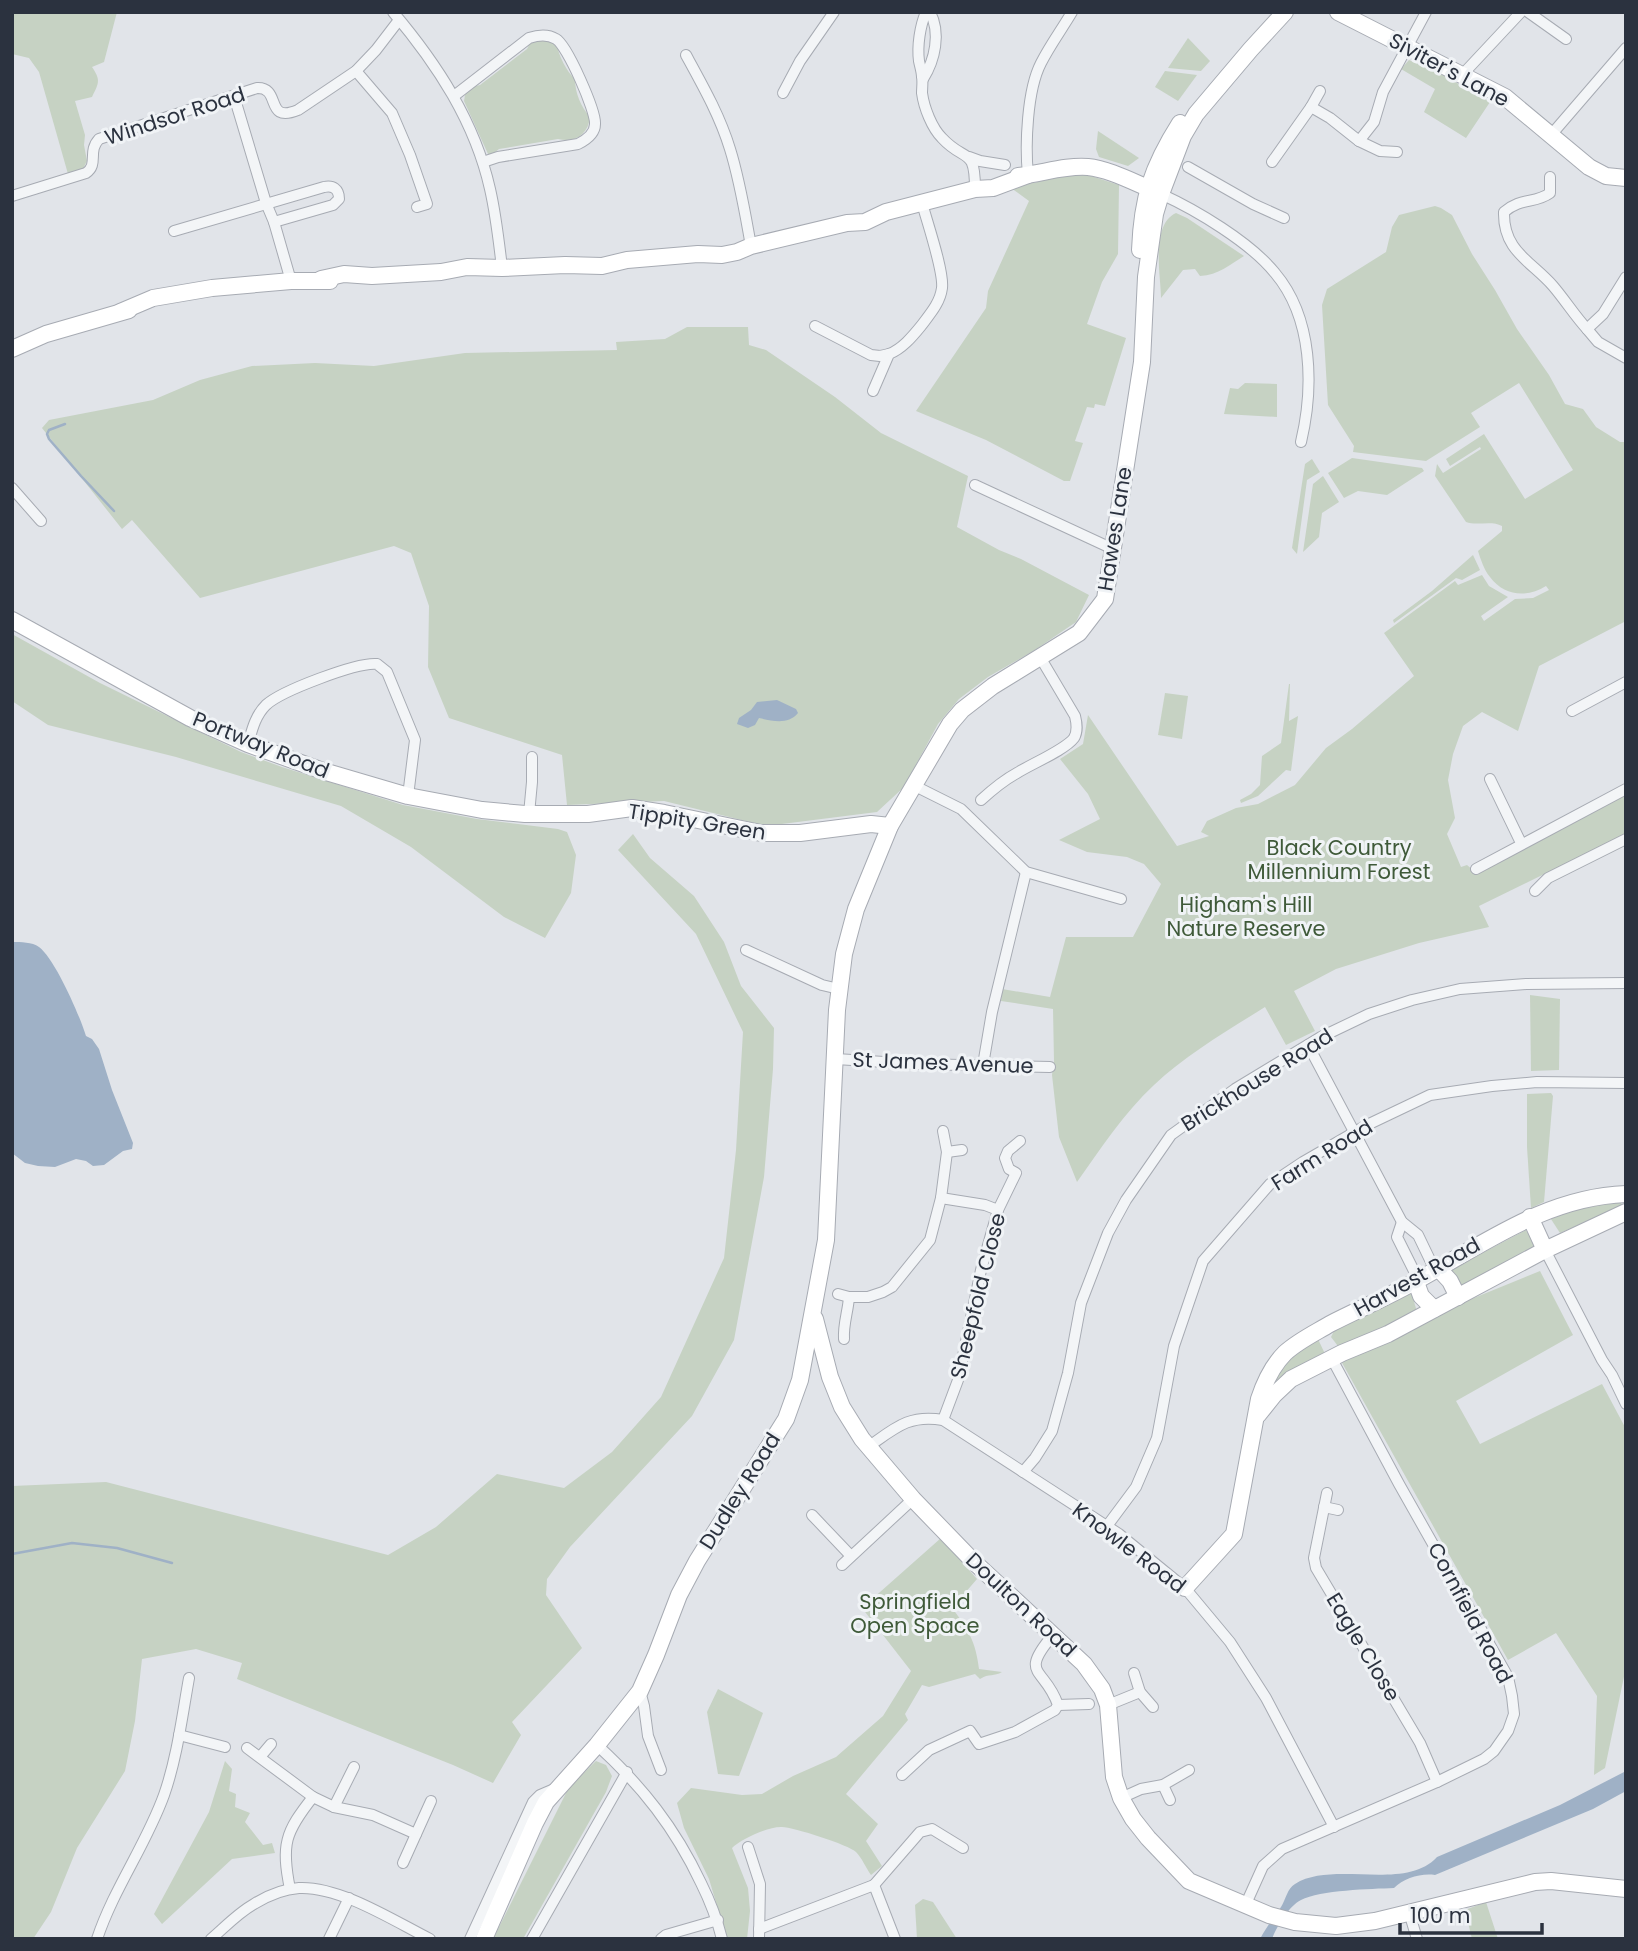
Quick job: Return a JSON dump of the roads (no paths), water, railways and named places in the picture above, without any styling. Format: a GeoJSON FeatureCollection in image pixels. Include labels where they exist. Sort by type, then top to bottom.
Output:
{"type":"FeatureCollection","features":[{"type":"Feature","properties":{"kind":"street"},"geometry":{"type":"LineString","coordinates":[[783,93],[800,61],[834,12]]}},
{"type":"Feature","properties":{"kind":"street"},"geometry":{"type":"LineString","coordinates":[[928,12],[936,30],[931,67],[923,79],[925,107],[943,139],[969,157],[1004,165]]}},
{"type":"Feature","properties":{"kind":"street"},"geometry":{"type":"LineString","coordinates":[[1028,175],[1031,93],[1034,79],[1040,64],[1072,12]]}},
{"type":"Feature","properties":{"kind":"street"},"geometry":{"type":"LineString","coordinates":[[1154,191],[1159,158],[1181,121],[1241,46],[1274,12]]}},
{"type":"Feature","properties":{"kind":"street"},"geometry":{"type":"LineString","coordinates":[[1154,191],[1183,136],[1209,96],[1285,12]]}},
{"type":"Feature","properties":{"kind":"street","name":"Siviter's Lane"},"geometry":{"type":"LineString","coordinates":[[1338,12],[1505,97],[1589,167],[1606,176],[1626,178]]}},
{"type":"Feature","properties":{"kind":"street"},"geometry":{"type":"LineString","coordinates":[[1359,141],[1374,122],[1383,92],[1426,12]]}},
{"type":"Feature","properties":{"kind":"street"},"geometry":{"type":"LineString","coordinates":[[1463,74],[1521,12]]}},
{"type":"Feature","properties":{"kind":"street"},"geometry":{"type":"LineString","coordinates":[[1528,12],[1566,39]]}},
{"type":"Feature","properties":{"kind":"street"},"geometry":{"type":"LineString","coordinates":[[396,16],[454,96],[471,131],[490,189],[502,268]]}},
{"type":"Feature","properties":{"kind":"street","name":"Windsor Road"},"geometry":{"type":"LineString","coordinates":[[12,196],[91,170],[93,149],[99,139],[234,96],[264,88],[276,110],[281,114],[290,113],[314,101],[356,71],[376,50],[396,16]]}},
{"type":"Feature","properties":{"kind":"street"},"geometry":{"type":"LineString","coordinates":[[454,96],[529,38],[541,35],[556,39],[566,49],[594,112],[594,129],[590,136],[578,144],[498,157],[483,162]]}},
{"type":"Feature","properties":{"kind":"street"},"geometry":{"type":"LineString","coordinates":[[1551,135],[1626,48]]}},
{"type":"Feature","properties":{"kind":"street"},"geometry":{"type":"LineString","coordinates":[[686,55],[708,95],[730,149],[751,246]]}},
{"type":"Feature","properties":{"kind":"street"},"geometry":{"type":"LineString","coordinates":[[356,71],[392,113],[400,129],[427,204],[418,207]]}},
{"type":"Feature","properties":{"kind":"street"},"geometry":{"type":"LineString","coordinates":[[1272,162],[1320,91]]}},
{"type":"Feature","properties":{"kind":"street"},"geometry":{"type":"LineString","coordinates":[[234,96],[291,281]]}},
{"type":"Feature","properties":{"kind":"street"},"geometry":{"type":"LineString","coordinates":[[1311,107],[1359,141],[1380,151],[1397,152]]}},
{"type":"Feature","properties":{"kind":"street"},"geometry":{"type":"LineString","coordinates":[[969,157],[974,165],[975,189]]}},
{"type":"Feature","properties":{"kind":"street"},"geometry":{"type":"LineString","coordinates":[[12,340],[46,334],[120,312],[153,298],[212,288],[321,279],[345,282],[372,276],[441,272],[467,275],[502,268],[565,265],[601,257],[627,260],[698,254],[722,255],[847,223],[862,214],[886,212],[975,189],[1000,177],[1087,167],[1098,169],[1180,203],[1233,236],[1277,274],[1289,293],[1301,325],[1306,352],[1308,391],[1301,442]]}},
{"type":"Feature","properties":{"kind":"street"},"geometry":{"type":"LineString","coordinates":[[1188,167],[1253,204],[1284,218]]}},
{"type":"Feature","properties":{"kind":"street"},"geometry":{"type":"LineString","coordinates":[[1550,177],[1550,193],[1541,198],[1519,202],[1504,212],[1509,240],[1521,256],[1550,283],[1598,342],[1626,358]]}},
{"type":"Feature","properties":{"kind":"street"},"geometry":{"type":"LineString","coordinates":[[174,232],[266,203],[330,186],[335,188],[339,199],[333,205],[274,222]]}},
{"type":"Feature","properties":{"kind":"street","name":"Hawes Lane"},"geometry":{"type":"LineString","coordinates":[[890,826],[950,724],[962,710],[993,686],[1079,633],[1105,599],[1142,362],[1148,260],[1155,214],[1154,191]]}},
{"type":"Feature","properties":{"kind":"street"},"geometry":{"type":"LineString","coordinates":[[815,326],[871,355],[880,356],[897,351],[921,327],[939,299],[942,288],[942,278],[922,203]]}},
{"type":"Feature","properties":{"kind":"street"},"geometry":{"type":"LineString","coordinates":[[1587,330],[1603,314],[1626,276]]}},
{"type":"Feature","properties":{"kind":"street"},"geometry":{"type":"LineString","coordinates":[[12,349],[46,334]]}},
{"type":"Feature","properties":{"kind":"street"},"geometry":{"type":"LineString","coordinates":[[873,391],[889,354]]}},
{"type":"Feature","properties":{"kind":"street"},"geometry":{"type":"LineString","coordinates":[[980,502],[980,487],[1113,549]]}},
{"type":"Feature","properties":{"kind":"street"},"geometry":{"type":"LineString","coordinates":[[12,488],[41,521]]}},
{"type":"Feature","properties":{"kind":"street","name":"Portway Road"},"geometry":{"type":"LineString","coordinates":[[12,620],[190,718],[248,744],[323,771],[408,796],[482,810],[529,814],[588,814]]}},
{"type":"Feature","properties":{"kind":"street"},"geometry":{"type":"LineString","coordinates":[[982,800],[1014,774],[1053,753],[1076,734],[1075,716],[1040,657]]}},
{"type":"Feature","properties":{"kind":"street"},"geometry":{"type":"LineString","coordinates":[[248,744],[259,715],[280,696],[348,668],[377,664],[387,673],[415,740],[408,796]]}},
{"type":"Feature","properties":{"kind":"street"},"geometry":{"type":"LineString","coordinates":[[1572,711],[1626,682]]}},
{"type":"Feature","properties":{"kind":"street"},"geometry":{"type":"LineString","coordinates":[[529,814],[532,757]]}},
{"type":"Feature","properties":{"kind":"street"},"geometry":{"type":"LineString","coordinates":[[1490,779],[1521,843]]}},
{"type":"Feature","properties":{"kind":"street"},"geometry":{"type":"LineString","coordinates":[[913,785],[961,809],[1026,872],[1121,898]]}},
{"type":"Feature","properties":{"kind":"street"},"geometry":{"type":"LineString","coordinates":[[1476,869],[1626,789]]}},
{"type":"Feature","properties":{"kind":"street","name":"Tippity Green"},"geometry":{"type":"LineString","coordinates":[[588,814],[632,808],[777,834],[871,824],[890,826]]}},
{"type":"Feature","properties":{"kind":"street","name":"Dudley Road"},"geometry":{"type":"LineString","coordinates":[[484,1939],[546,1802],[597,1745],[640,1690],[679,1595],[697,1560],[786,1419],[800,1380],[826,1240],[839,989],[844,954],[856,909],[890,826]]}},
{"type":"Feature","properties":{"kind":"street"},"geometry":{"type":"LineString","coordinates":[[1535,891],[1548,878],[1626,839]]}},
{"type":"Feature","properties":{"kind":"street"},"geometry":{"type":"LineString","coordinates":[[983,1065],[992,1012],[1026,872]]}},
{"type":"Feature","properties":{"kind":"street"},"geometry":{"type":"LineString","coordinates":[[746,950],[822,985],[839,989]]}},
{"type":"Feature","properties":{"kind":"street","name":"Brickhouse Road"},"geometry":{"type":"LineString","coordinates":[[1023,1472],[1052,1431],[1068,1373],[1081,1303],[1108,1233],[1126,1200],[1171,1135],[1236,1089],[1321,1037],[1369,1014],[1412,999],[1460,989],[1526,984],[1626,983]]}},
{"type":"Feature","properties":{"kind":"street"},"geometry":{"type":"LineString","coordinates":[[1308,1045],[1402,1222],[1418,1235],[1431,1262],[1450,1281],[1458,1297]]}},
{"type":"Feature","properties":{"kind":"street","name":"St James Avenue"},"geometry":{"type":"LineString","coordinates":[[836,1059],[1050,1067]]}},
{"type":"Feature","properties":{"kind":"street","name":"Farm Road"},"geometry":{"type":"LineString","coordinates":[[1107,1526],[1136,1486],[1157,1438],[1174,1346],[1203,1261],[1270,1184],[1354,1132],[1430,1096],[1537,1082],[1626,1083]]}},
{"type":"Feature","properties":{"kind":"street"},"geometry":{"type":"LineString","coordinates":[[844,1339],[843,1326],[848,1313],[843,1296],[876,1295],[892,1286],[930,1240],[941,1198],[947,1152],[943,1131]]}},
{"type":"Feature","properties":{"kind":"street","name":"Sheepfold Close"},"geometry":{"type":"LineString","coordinates":[[943,1420],[958,1380],[981,1270],[998,1210],[1016,1173],[1009,1169],[1005,1158],[1020,1141]]}},
{"type":"Feature","properties":{"kind":"street"},"geometry":{"type":"LineString","coordinates":[[947,1152],[962,1150]]}},
{"type":"Feature","properties":{"kind":"street","name":"Harvest Road"},"geometry":{"type":"LineString","coordinates":[[1185,1588],[1234,1534],[1264,1382],[1273,1367],[1294,1345],[1416,1282],[1530,1217],[1561,1205],[1610,1194],[1626,1194]]}},
{"type":"Feature","properties":{"kind":"street"},"geometry":{"type":"LineString","coordinates":[[941,1198],[985,1205],[998,1210]]}},
{"type":"Feature","properties":{"kind":"street","name":"Harvest Road"},"geometry":{"type":"LineString","coordinates":[[1255,1419],[1291,1379],[1388,1334],[1545,1250],[1626,1212]]}},
{"type":"Feature","properties":{"kind":"street"},"geometry":{"type":"LineString","coordinates":[[1530,1217],[1626,1404]]}},
{"type":"Feature","properties":{"kind":"street"},"geometry":{"type":"LineString","coordinates":[[1402,1222],[1397,1237],[1414,1271],[1421,1296],[1434,1309]]}},
{"type":"Feature","properties":{"kind":"street","name":"Doulton Road"},"geometry":{"type":"LineString","coordinates":[[814,1313],[824,1358],[852,1427],[913,1499],[973,1561],[1084,1664],[1102,1689],[1108,1705],[1114,1777],[1121,1798],[1148,1838],[1189,1881],[1269,1915],[1336,1932],[1535,1882],[1551,1881],[1626,1889]]}},
{"type":"Feature","properties":{"kind":"street"},"geometry":{"type":"LineString","coordinates":[[1317,1331],[1332,1359]]}},
{"type":"Feature","properties":{"kind":"street","name":"Cornfield Road"},"geometry":{"type":"LineString","coordinates":[[1245,1906],[1263,1866],[1282,1850],[1484,1759],[1494,1751],[1508,1731],[1514,1714],[1508,1677],[1332,1359]]}},
{"type":"Feature","properties":{"kind":"street"},"geometry":{"type":"LineString","coordinates":[[868,1447],[900,1424],[911,1420],[943,1420]]}},
{"type":"Feature","properties":{"kind":"street","name":"Knowle Road"},"geometry":{"type":"LineString","coordinates":[[943,1420],[1107,1526],[1185,1588],[1230,1642],[1266,1698],[1334,1827]]}},
{"type":"Feature","properties":{"kind":"street","name":"Eagle Close"},"geometry":{"type":"LineString","coordinates":[[1327,1493],[1314,1558],[1316,1568],[1420,1742],[1437,1782]]}},
{"type":"Feature","properties":{"kind":"street"},"geometry":{"type":"LineString","coordinates":[[842,1565],[913,1499]]}},
{"type":"Feature","properties":{"kind":"street"},"geometry":{"type":"LineString","coordinates":[[1324,1507],[1338,1510]]}},
{"type":"Feature","properties":{"kind":"street"},"geometry":{"type":"LineString","coordinates":[[812,1515],[851,1556]]}},
{"type":"Feature","properties":{"kind":"street"},"geometry":{"type":"LineString","coordinates":[[902,1775],[929,1750],[970,1731],[979,1744],[1016,1732],[1055,1710],[1058,1705],[1055,1695],[1037,1671],[1035,1662],[1039,1652],[1053,1635]]}},
{"type":"Feature","properties":{"kind":"street"},"geometry":{"type":"LineString","coordinates":[[1134,1674],[1140,1692],[1153,1707]]}},
{"type":"Feature","properties":{"kind":"street"},"geometry":{"type":"LineString","coordinates":[[97,1939],[106,1912],[163,1797],[190,1678]]}},
{"type":"Feature","properties":{"kind":"street"},"geometry":{"type":"LineString","coordinates":[[640,1690],[648,1736],[661,1770]]}},
{"type":"Feature","properties":{"kind":"street"},"geometry":{"type":"LineString","coordinates":[[1108,1705],[1140,1692]]}},
{"type":"Feature","properties":{"kind":"street"},"geometry":{"type":"LineString","coordinates":[[1058,1705],[1089,1704]]}},
{"type":"Feature","properties":{"kind":"street"},"geometry":{"type":"LineString","coordinates":[[179,1735],[225,1746]]}},
{"type":"Feature","properties":{"kind":"street"},"geometry":{"type":"LineString","coordinates":[[260,1757],[271,1744]]}},
{"type":"Feature","properties":{"kind":"street"},"geometry":{"type":"LineString","coordinates":[[597,1745],[627,1772],[650,1799],[690,1859],[718,1920],[722,1939]]}},
{"type":"Feature","properties":{"kind":"street"},"geometry":{"type":"LineString","coordinates":[[247,1748],[313,1797],[334,1807],[373,1815],[416,1834]]}},
{"type":"Feature","properties":{"kind":"street"},"geometry":{"type":"LineString","coordinates":[[334,1807],[354,1767]]}},
{"type":"Feature","properties":{"kind":"street"},"geometry":{"type":"LineString","coordinates":[[1121,1798],[1141,1789],[1163,1785],[1189,1770]]}},
{"type":"Feature","properties":{"kind":"street"},"geometry":{"type":"LineString","coordinates":[[532,1939],[627,1772]]}},
{"type":"Feature","properties":{"kind":"street"},"geometry":{"type":"LineString","coordinates":[[1163,1785],[1170,1800]]}},
{"type":"Feature","properties":{"kind":"street"},"geometry":{"type":"LineString","coordinates":[[470,1939],[533,1802],[540,1795],[558,1787]]}},
{"type":"Feature","properties":{"kind":"street"},"geometry":{"type":"LineString","coordinates":[[290,1889],[285,1864],[286,1841],[313,1797]]}},
{"type":"Feature","properties":{"kind":"street"},"geometry":{"type":"LineString","coordinates":[[403,1863],[431,1801]]}},
{"type":"Feature","properties":{"kind":"street"},"geometry":{"type":"LineString","coordinates":[[759,1934],[792,1915],[874,1885],[920,1832],[932,1829],[963,1848]]}},
{"type":"Feature","properties":{"kind":"street"},"geometry":{"type":"LineString","coordinates":[[748,1847],[760,1884],[759,1934]]}},
{"type":"Feature","properties":{"kind":"street"},"geometry":{"type":"LineString","coordinates":[[874,1885],[895,1939]]}},
{"type":"Feature","properties":{"kind":"street"},"geometry":{"type":"LineString","coordinates":[[211,1939],[251,1906],[290,1889],[303,1888],[349,1898],[430,1939]]}},
{"type":"Feature","properties":{"kind":"street"},"geometry":{"type":"LineString","coordinates":[[329,1939],[349,1898]]}},
{"type":"Feature","properties":{"kind":"street"},"geometry":{"type":"LineString","coordinates":[[1409,1912],[1417,1939]]}},
{"type":"Feature","properties":{"kind":"street"},"geometry":{"type":"LineString","coordinates":[[661,1939],[718,1920]]}},
{"type":"Feature","properties":{"kind":"water"},"geometry":{"type":"Polygon","coordinates":[[[777,700],[796,709],[798,713],[785,721],[759,718],[755,725],[748,728],[737,724],[739,718],[757,702],[777,700]]]}},
{"type":"Feature","properties":{"kind":"water"},"geometry":{"type":"Polygon","coordinates":[[[12,942],[33,944],[45,953],[66,988],[86,1036],[92,1039],[99,1049],[133,1143],[132,1149],[123,1151],[104,1165],[93,1166],[76,1159],[55,1167],[38,1166],[25,1163],[12,1153],[12,942]]]}},
{"type":"Feature","properties":{"kind":"water"},"geometry":{"type":"Polygon","coordinates":[[[1626,1771],[1626,1791],[1593,1809],[1435,1875],[1413,1877],[1394,1888],[1320,1894],[1301,1900],[1288,1912],[1272,1939],[1260,1939],[1295,1884],[1311,1877],[1329,1875],[1407,1873],[1423,1867],[1437,1857],[1560,1805],[1626,1771]]]}},
{"type":"Feature","properties":{"kind":"waterway"},"geometry":{"type":"LineString","coordinates":[[65,424],[49,430],[49,439],[114,511]]}},
{"type":"Feature","properties":{"kind":"waterway"},"geometry":{"type":"LineString","coordinates":[[12,1554],[72,1543],[117,1548],[172,1563]]}},
{"type":"Feature","properties":{"kind":"park label","name":"Black Country Millennium Forest"},"geometry":{"type":"Point","coordinates":[1339,860]}},
{"type":"Feature","properties":{"kind":"park label","name":"Higham's Hill Nature Reserve"},"geometry":{"type":"Point","coordinates":[1246,917]}},
{"type":"Feature","properties":{"kind":"park label","name":"Springfield Open Space"},"geometry":{"type":"Point","coordinates":[915,1614]}}]}
